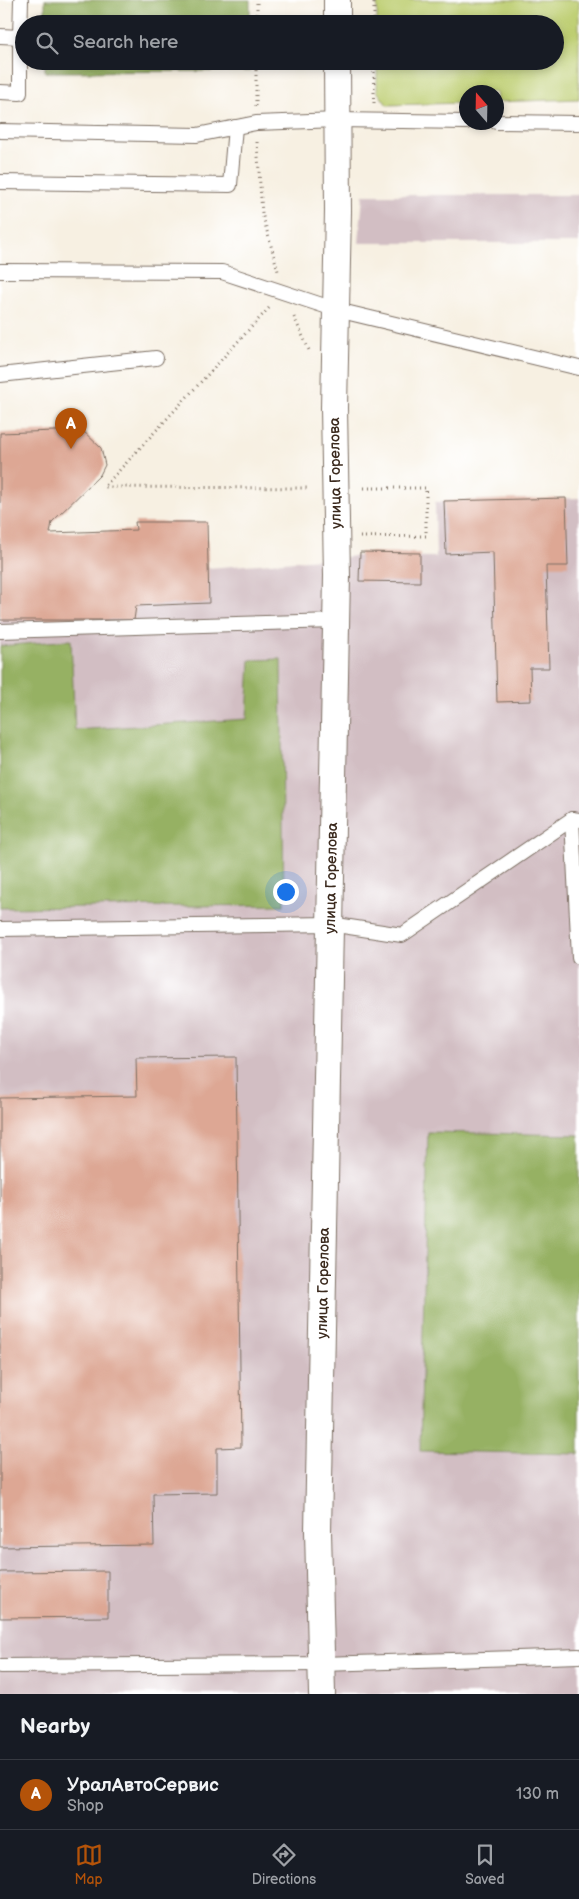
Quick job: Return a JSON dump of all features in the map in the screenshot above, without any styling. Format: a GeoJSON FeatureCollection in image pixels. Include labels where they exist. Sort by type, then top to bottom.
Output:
{"type":"FeatureCollection","features":[{"type":"Feature","properties":{"kind":"street"},"geometry":{"type":"LineString","coordinates":[[337,0],[337,15]]}},
{"type":"Feature","properties":{"kind":"street","name":"улица Горелова"},"geometry":{"type":"LineString","coordinates":[[322,1694],[318,1531],[336,621],[334,408],[337,310],[337,70]]}},
{"type":"Feature","properties":{"kind":"lane"},"geometry":{"type":"LineString","coordinates":[[21,0],[21,15]]}},
{"type":"Feature","properties":{"kind":"lane"},"geometry":{"type":"LineString","coordinates":[[0,36],[15,37]]}},
{"type":"Feature","properties":{"kind":"lane"},"geometry":{"type":"LineString","coordinates":[[0,92],[20,93],[20,70]]}},
{"type":"Feature","properties":{"kind":"lane"},"geometry":{"type":"LineString","coordinates":[[0,132],[197,135],[256,123],[338,120],[459,122]]}},
{"type":"Feature","properties":{"kind":"lane"},"geometry":{"type":"LineString","coordinates":[[504,122],[579,123]]}},
{"type":"Feature","properties":{"kind":"lane"},"geometry":{"type":"LineString","coordinates":[[0,182],[230,186],[234,127]]}},
{"type":"Feature","properties":{"kind":"lane"},"geometry":{"type":"LineString","coordinates":[[0,271],[222,272],[337,310],[579,368]]}},
{"type":"Feature","properties":{"kind":"lane"},"geometry":{"type":"LineString","coordinates":[[0,374],[156,358]]}},
{"type":"Feature","properties":{"kind":"lane"},"geometry":{"type":"LineString","coordinates":[[0,631],[336,621]]}},
{"type":"Feature","properties":{"kind":"lane"},"geometry":{"type":"LineString","coordinates":[[0,929],[330,924],[402,935],[576,819]]}},
{"type":"Feature","properties":{"kind":"lane"},"geometry":{"type":"LineString","coordinates":[[576,819],[579,957]]}},
{"type":"Feature","properties":{"kind":"lane"},"geometry":{"type":"LineString","coordinates":[[0,1666],[322,1664],[579,1656]]}},
{"type":"Feature","properties":{"kind":"path"},"geometry":{"type":"LineString","coordinates":[[257,0],[257,15]]}},
{"type":"Feature","properties":{"kind":"path"},"geometry":{"type":"LineString","coordinates":[[374,0],[374,15]]}},
{"type":"Feature","properties":{"kind":"path"},"geometry":{"type":"LineString","coordinates":[[374,70],[374,121]]}},
{"type":"Feature","properties":{"kind":"path"},"geometry":{"type":"LineString","coordinates":[[284,292],[104,487],[426,488],[426,536]]}},
{"type":"Feature","properties":{"kind":"shaded area"},"geometry":{"type":"Polygon","coordinates":[[[363,195],[579,195],[579,243],[359,243],[363,195]]]}},
{"type":"Feature","properties":{"kind":"shaded area"},"geometry":{"type":"Polygon","coordinates":[[[579,498],[579,1694],[0,1694],[0,585],[357,556],[436,557],[435,502],[579,498]]]}},
{"type":"Feature","properties":{"kind":"green space"},"geometry":{"type":"Polygon","coordinates":[[[45,0],[250,0],[250,15],[45,15],[45,0]]]}},
{"type":"Feature","properties":{"kind":"green space"},"geometry":{"type":"Polygon","coordinates":[[[377,0],[579,0],[579,99],[504,102],[504,85],[459,85],[459,103],[387,105],[377,91],[377,70],[564,70],[564,15],[377,15],[377,0]]]}},
{"type":"Feature","properties":{"kind":"green space"},"geometry":{"type":"Polygon","coordinates":[[[45,70],[250,70],[250,71],[45,72],[45,70]]]}},
{"type":"Feature","properties":{"kind":"green space"},"geometry":{"type":"Polygon","coordinates":[[[71,640],[75,730],[247,719],[250,660],[281,659],[284,905],[0,908],[0,646],[71,640]]]}},
{"type":"Feature","properties":{"kind":"green space"},"geometry":{"type":"Polygon","coordinates":[[[428,1132],[579,1135],[579,1454],[420,1451],[428,1132]]]}},
{"type":"Feature","properties":{"kind":"building"},"geometry":{"type":"Polygon","coordinates":[[[82,430],[101,448],[105,465],[100,475],[52,522],[50,533],[136,530],[135,522],[207,522],[209,603],[136,606],[134,620],[0,620],[0,433],[82,430]]]}},
{"type":"Feature","properties":{"kind":"building"},"geometry":{"type":"Polygon","coordinates":[[[566,498],[568,566],[546,566],[549,668],[530,668],[531,701],[497,702],[493,552],[446,554],[444,501],[566,498]]]}},
{"type":"Feature","properties":{"kind":"building"},"geometry":{"type":"Polygon","coordinates":[[[360,552],[420,553],[420,582],[359,581],[360,552]]]}},
{"type":"Feature","properties":{"kind":"building"},"geometry":{"type":"Polygon","coordinates":[[[236,1057],[241,1447],[217,1448],[217,1493],[153,1494],[154,1545],[0,1547],[0,1098],[137,1096],[136,1058],[236,1057]]]}},
{"type":"Feature","properties":{"kind":"building"},"geometry":{"type":"Polygon","coordinates":[[[108,1571],[108,1617],[0,1618],[0,1572],[108,1571]]]}},
{"type":"Feature","properties":{"kind":"place","name":"УралАвтоСервис"},"geometry":{"type":"Point","coordinates":[71,449]}}]}
